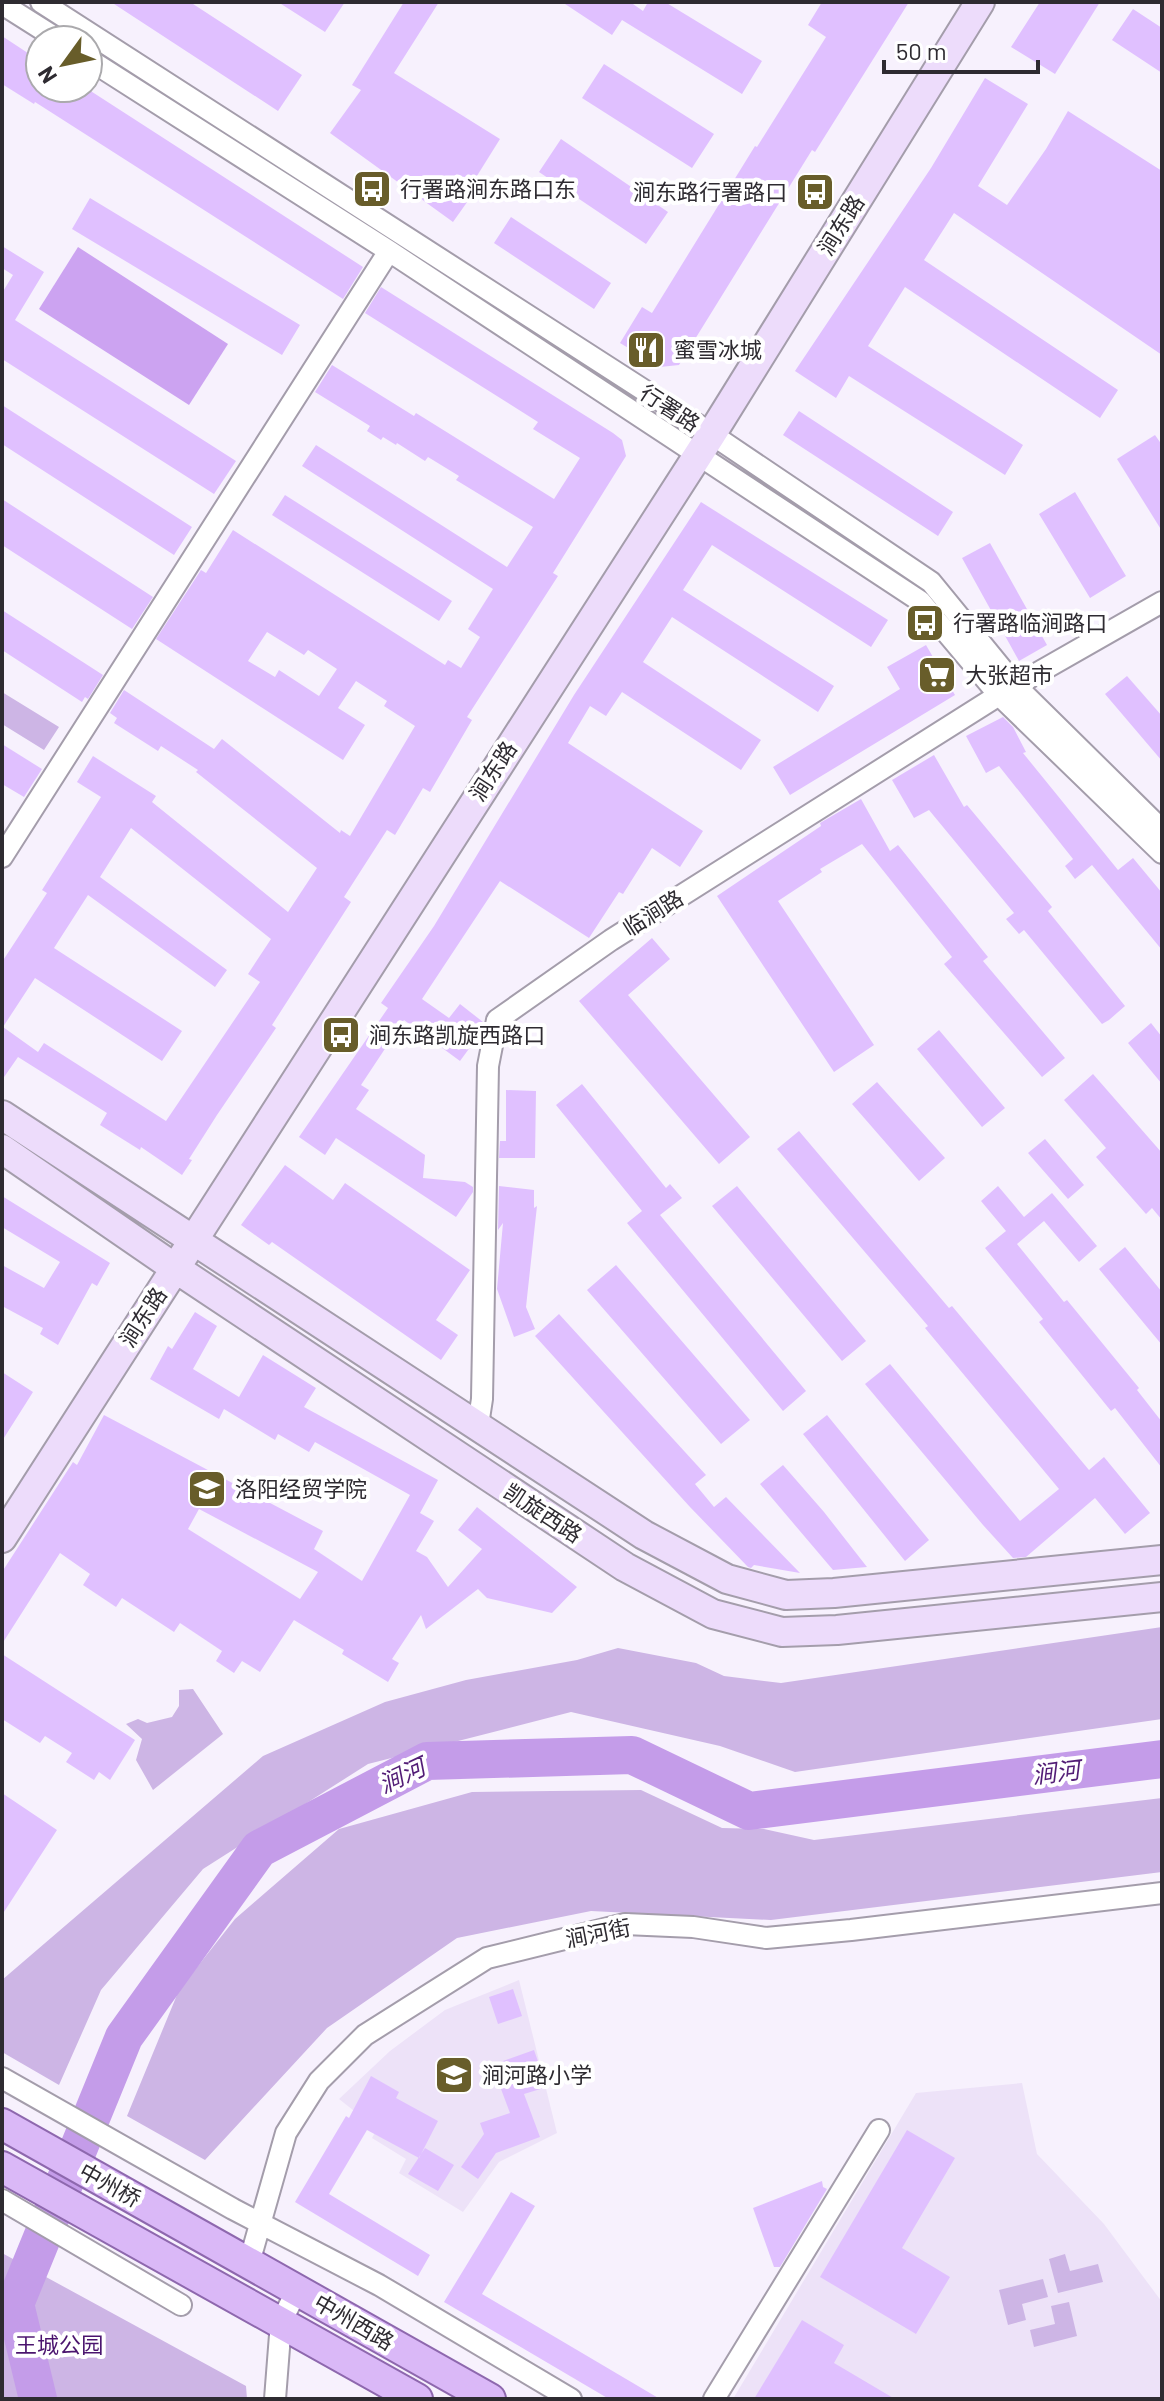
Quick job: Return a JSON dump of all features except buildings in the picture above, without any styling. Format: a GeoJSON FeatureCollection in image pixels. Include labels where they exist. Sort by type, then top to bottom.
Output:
{"type":"FeatureCollection","features":[{"type":"Feature","properties":{"kind":"main road","name":"中州桥"},"geometry":{"type":"LineString","coordinates":[[2,2124],[218,2246]]}},
{"type":"Feature","properties":{"kind":"main road","name":"中州桥"},"geometry":{"type":"LineString","coordinates":[[2,2167],[200,2278]]}},
{"type":"Feature","properties":{"kind":"main road","name":"中州西路"},"geometry":{"type":"LineString","coordinates":[[218,2246],[490,2399]]}},
{"type":"Feature","properties":{"kind":"main road","name":"中州西路"},"geometry":{"type":"LineString","coordinates":[[200,2278],[417,2399]]}},
{"type":"Feature","properties":{"kind":"street","name":"行署路"},"geometry":{"type":"LineString","coordinates":[[41,2],[698,440],[920,601],[1162,853]]}},
{"type":"Feature","properties":{"kind":"street","name":"涧东路"},"geometry":{"type":"LineString","coordinates":[[698,440],[963,2]]}},
{"type":"Feature","properties":{"kind":"street","name":"涧东路"},"geometry":{"type":"LineString","coordinates":[[2,1516],[170,1264],[980,2]]}},
{"type":"Feature","properties":{"kind":"street"},"geometry":{"type":"LineString","coordinates":[[2,4],[34,24]]}},
{"type":"Feature","properties":{"kind":"street","name":"行署路"},"geometry":{"type":"LineString","coordinates":[[104,69],[389,251],[698,440]]}},
{"type":"Feature","properties":{"kind":"street"},"geometry":{"type":"LineString","coordinates":[[2,857],[389,251]]}},
{"type":"Feature","properties":{"kind":"street","name":"临涧路"},"geometry":{"type":"LineString","coordinates":[[478,1425],[482,1399],[488,1066],[497,1020],[611,940],[1008,690],[1162,602]]}},
{"type":"Feature","properties":{"kind":"street","name":"行署路"},"geometry":{"type":"LineString","coordinates":[[1008,690],[1162,830]]}},
{"type":"Feature","properties":{"kind":"street","name":"凯旋西路"},"geometry":{"type":"LineString","coordinates":[[2,1115],[644,1535],[727,1579],[786,1595],[834,1593],[1162,1560]]}},
{"type":"Feature","properties":{"kind":"street","name":"凯旋西路"},"geometry":{"type":"LineString","coordinates":[[2,1149],[625,1567],[713,1614],[782,1632],[796,1632],[1162,1597]]}},
{"type":"Feature","properties":{"kind":"street","name":"涧东路"},"geometry":{"type":"LineString","coordinates":[[2,1538],[170,1264]]}},
{"type":"Feature","properties":{"kind":"street","name":"涧河街"},"geometry":{"type":"LineString","coordinates":[[249,2263],[286,2133],[319,2081],[365,2035],[487,1958],[625,1924],[693,1927],[766,1938],[1162,1893]]}},
{"type":"Feature","properties":{"kind":"street"},"geometry":{"type":"LineString","coordinates":[[2,2078],[233,2209],[379,2285],[571,2399]]}},
{"type":"Feature","properties":{"kind":"street"},"geometry":{"type":"LineString","coordinates":[[714,2399],[879,2130]]}},
{"type":"Feature","properties":{"kind":"street"},"geometry":{"type":"LineString","coordinates":[[2,2200],[181,2305]]}},
{"type":"Feature","properties":{"kind":"street"},"geometry":{"type":"LineString","coordinates":[[275,2399],[281,2322],[297,2290]]}},
{"type":"Feature","properties":{"kind":"shaded area"},"geometry":{"type":"Polygon","coordinates":[[[78,247],[228,344],[189,405],[39,309],[78,247]]]}},
{"type":"Feature","properties":{"kind":"shaded area","name":"涧河路小学"},"geometry":{"type":"Polygon","coordinates":[[[519,1980],[557,2133],[499,2162],[463,2212],[399,2173],[406,2159],[372,2138],[377,2129],[339,2099],[390,2051],[445,2010],[519,1980]]]}},
{"type":"Feature","properties":{"kind":"shaded area"},"geometry":{"type":"Polygon","coordinates":[[[1022,2083],[1037,2154],[1104,2224],[1162,2302],[1162,2399],[733,2399],[916,2093],[1022,2083]]]}},
{"type":"Feature","properties":{"kind":"green space"},"geometry":{"type":"Polygon","coordinates":[[[2,692],[59,727],[44,750],[2,724],[2,692]]]}},
{"type":"Feature","properties":{"kind":"green space"},"geometry":{"type":"Polygon","coordinates":[[[1162,1627],[1162,1719],[795,1772],[720,1746],[571,1712],[368,1764],[203,1869],[101,1990],[59,2085],[2,2052],[2,1980],[263,1756],[385,1702],[466,1680],[577,1660],[618,1648],[696,1663],[724,1676],[781,1683],[1162,1627]]]}},
{"type":"Feature","properties":{"kind":"green space"},"geometry":{"type":"Polygon","coordinates":[[[193,1689],[223,1734],[153,1790],[136,1760],[142,1739],[126,1724],[138,1719],[147,1723],[172,1717],[179,1706],[179,1690],[193,1689]]]}},
{"type":"Feature","properties":{"kind":"green space"},"geometry":{"type":"Polygon","coordinates":[[[641,1790],[722,1828],[764,1829],[814,1840],[1162,1798],[1162,1872],[771,1920],[591,1911],[457,1938],[327,2028],[205,2160],[127,2116],[179,1990],[235,1919],[339,1829],[472,1792],[641,1790]]]}},
{"type":"Feature","properties":{"kind":"green space","name":"王城公园"},"geometry":{"type":"Polygon","coordinates":[[[2,2253],[246,2386],[247,2399],[2,2399],[2,2253]]]}},
{"type":"Feature","properties":{"kind":"green space"},"geometry":{"type":"Polygon","coordinates":[[[1065,2254],[1070,2271],[1098,2264],[1103,2282],[1058,2293],[1049,2259],[1065,2254]]]}},
{"type":"Feature","properties":{"kind":"green space"},"geometry":{"type":"Polygon","coordinates":[[[1043,2279],[1048,2297],[1022,2304],[1026,2320],[1008,2325],[999,2290],[1043,2279]]]}},
{"type":"Feature","properties":{"kind":"green space"},"geometry":{"type":"Polygon","coordinates":[[[1069,2302],[1077,2336],[1034,2347],[1030,2330],[1055,2324],[1051,2306],[1069,2302]]]}},
{"type":"Feature","properties":{"kind":"waterway","name":"涧河"},"geometry":{"type":"LineString","coordinates":[[38,2399],[15,2304],[124,2037],[259,1849],[427,1761],[632,1755],[749,1811],[1162,1759]]}},
{"type":"Feature","properties":{"kind":"place","name":"行署路涧东路口东"},"geometry":{"type":"Point","coordinates":[372,189]}},
{"type":"Feature","properties":{"kind":"place","name":"涧东路行署路口"},"geometry":{"type":"Point","coordinates":[815,192]}},
{"type":"Feature","properties":{"kind":"place","name":"蜜雪冰城"},"geometry":{"type":"Point","coordinates":[646,350]}},
{"type":"Feature","properties":{"kind":"place","name":"行署路临涧路口"},"geometry":{"type":"Point","coordinates":[925,623]}},
{"type":"Feature","properties":{"kind":"place","name":"大张超市"},"geometry":{"type":"Point","coordinates":[937,675]}},
{"type":"Feature","properties":{"kind":"place","name":"涧东路凯旋西路口"},"geometry":{"type":"Point","coordinates":[341,1035]}},
{"type":"Feature","properties":{"kind":"place","name":"洛阳经贸学院"},"geometry":{"type":"Point","coordinates":[207,1489]}},
{"type":"Feature","properties":{"kind":"place","name":"涧河路小学"},"geometry":{"type":"Point","coordinates":[454,2075]}}]}
